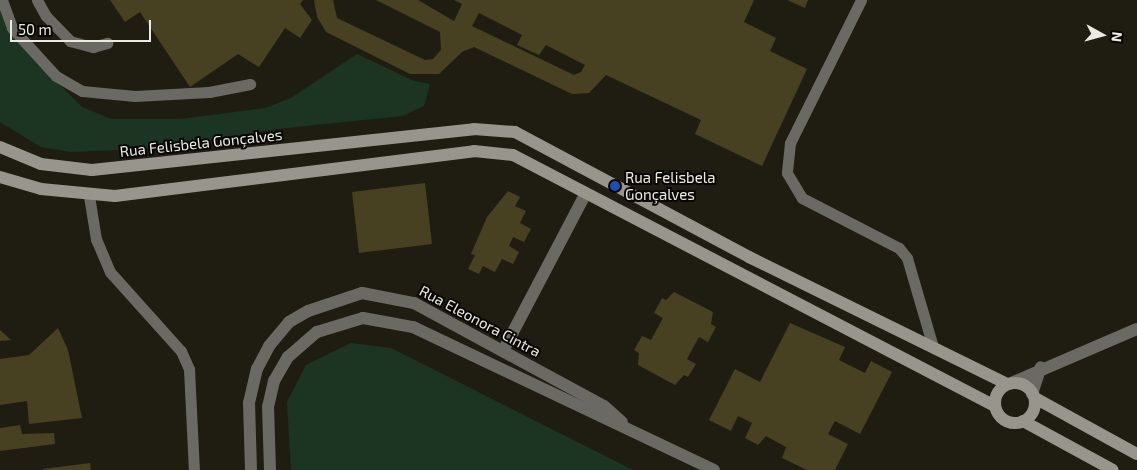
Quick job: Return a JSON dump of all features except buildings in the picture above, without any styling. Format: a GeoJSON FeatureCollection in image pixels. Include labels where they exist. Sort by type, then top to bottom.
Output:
{"type":"FeatureCollection","features":[{"type":"Feature","properties":{"kind":"street","name":"Rua Felisbela Gonçalves"},"geometry":{"type":"LineString","coordinates":[[0,147],[41,164],[92,170],[474,129],[515,132],[632,197],[1008,384]]}},
{"type":"Feature","properties":{"kind":"street"},"geometry":{"type":"LineString","coordinates":[[0,177],[41,189],[89,196],[286,176],[474,151],[513,155],[995,406]]}},
{"type":"Feature","properties":{"kind":"street"},"geometry":{"type":"LineString","coordinates":[[503,351],[586,194]]}},
{"type":"Feature","properties":{"kind":"street","name":"Rua Eleonora Cintra"},"geometry":{"type":"LineString","coordinates":[[251,470],[249,402],[257,369],[284,328],[308,311],[353,295],[388,295],[414,303],[604,406],[626,426]]}},
{"type":"Feature","properties":{"kind":"street","name":"Rua Eleonora Cintra"},"geometry":{"type":"LineString","coordinates":[[270,470],[268,407],[274,381],[288,357],[318,332],[363,318],[413,328],[596,418],[626,426],[714,470]]}},
{"type":"Feature","properties":{"kind":"street"},"geometry":{"type":"LineString","coordinates":[[1041,367],[1030,416],[1023,421],[1011,423],[1000,417],[995,406],[996,397],[1008,384],[1041,367],[1137,329]]}},
{"type":"Feature","properties":{"kind":"street"},"geometry":{"type":"LineString","coordinates":[[1008,384],[1018,383],[1033,396],[1137,454]]}},
{"type":"Feature","properties":{"kind":"street"},"geometry":{"type":"LineString","coordinates":[[1023,421],[1112,470]]}},
{"type":"Feature","properties":{"kind":"lane"},"geometry":{"type":"LineString","coordinates":[[2,0],[12,28],[56,76],[82,91],[135,96],[209,92],[250,84]]}},
{"type":"Feature","properties":{"kind":"lane"},"geometry":{"type":"LineString","coordinates":[[37,0],[46,16],[70,41],[93,47],[106,43]]}},
{"type":"Feature","properties":{"kind":"lane"},"geometry":{"type":"LineString","coordinates":[[861,0],[790,142],[787,174],[802,198],[899,248],[908,258],[933,347]]}},
{"type":"Feature","properties":{"kind":"lane"},"geometry":{"type":"LineString","coordinates":[[89,196],[96,239],[110,272],[181,351],[189,369],[194,470]]}},
{"type":"Feature","properties":{"kind":"green space"},"geometry":{"type":"Polygon","coordinates":[[[0,1],[56,81],[82,107],[111,119],[181,119],[265,108],[291,98],[357,54],[414,81],[430,84],[424,106],[402,116],[277,129],[163,148],[71,152],[41,147],[0,122],[0,1]]]}},
{"type":"Feature","properties":{"kind":"green space"},"geometry":{"type":"Polygon","coordinates":[[[351,343],[391,348],[633,470],[291,470],[287,402],[306,365],[351,343]]]}},
{"type":"Feature","properties":{"kind":"place","name":"Rua Felisbela Gonçalves"},"geometry":{"type":"Point","coordinates":[615,186]}}]}
